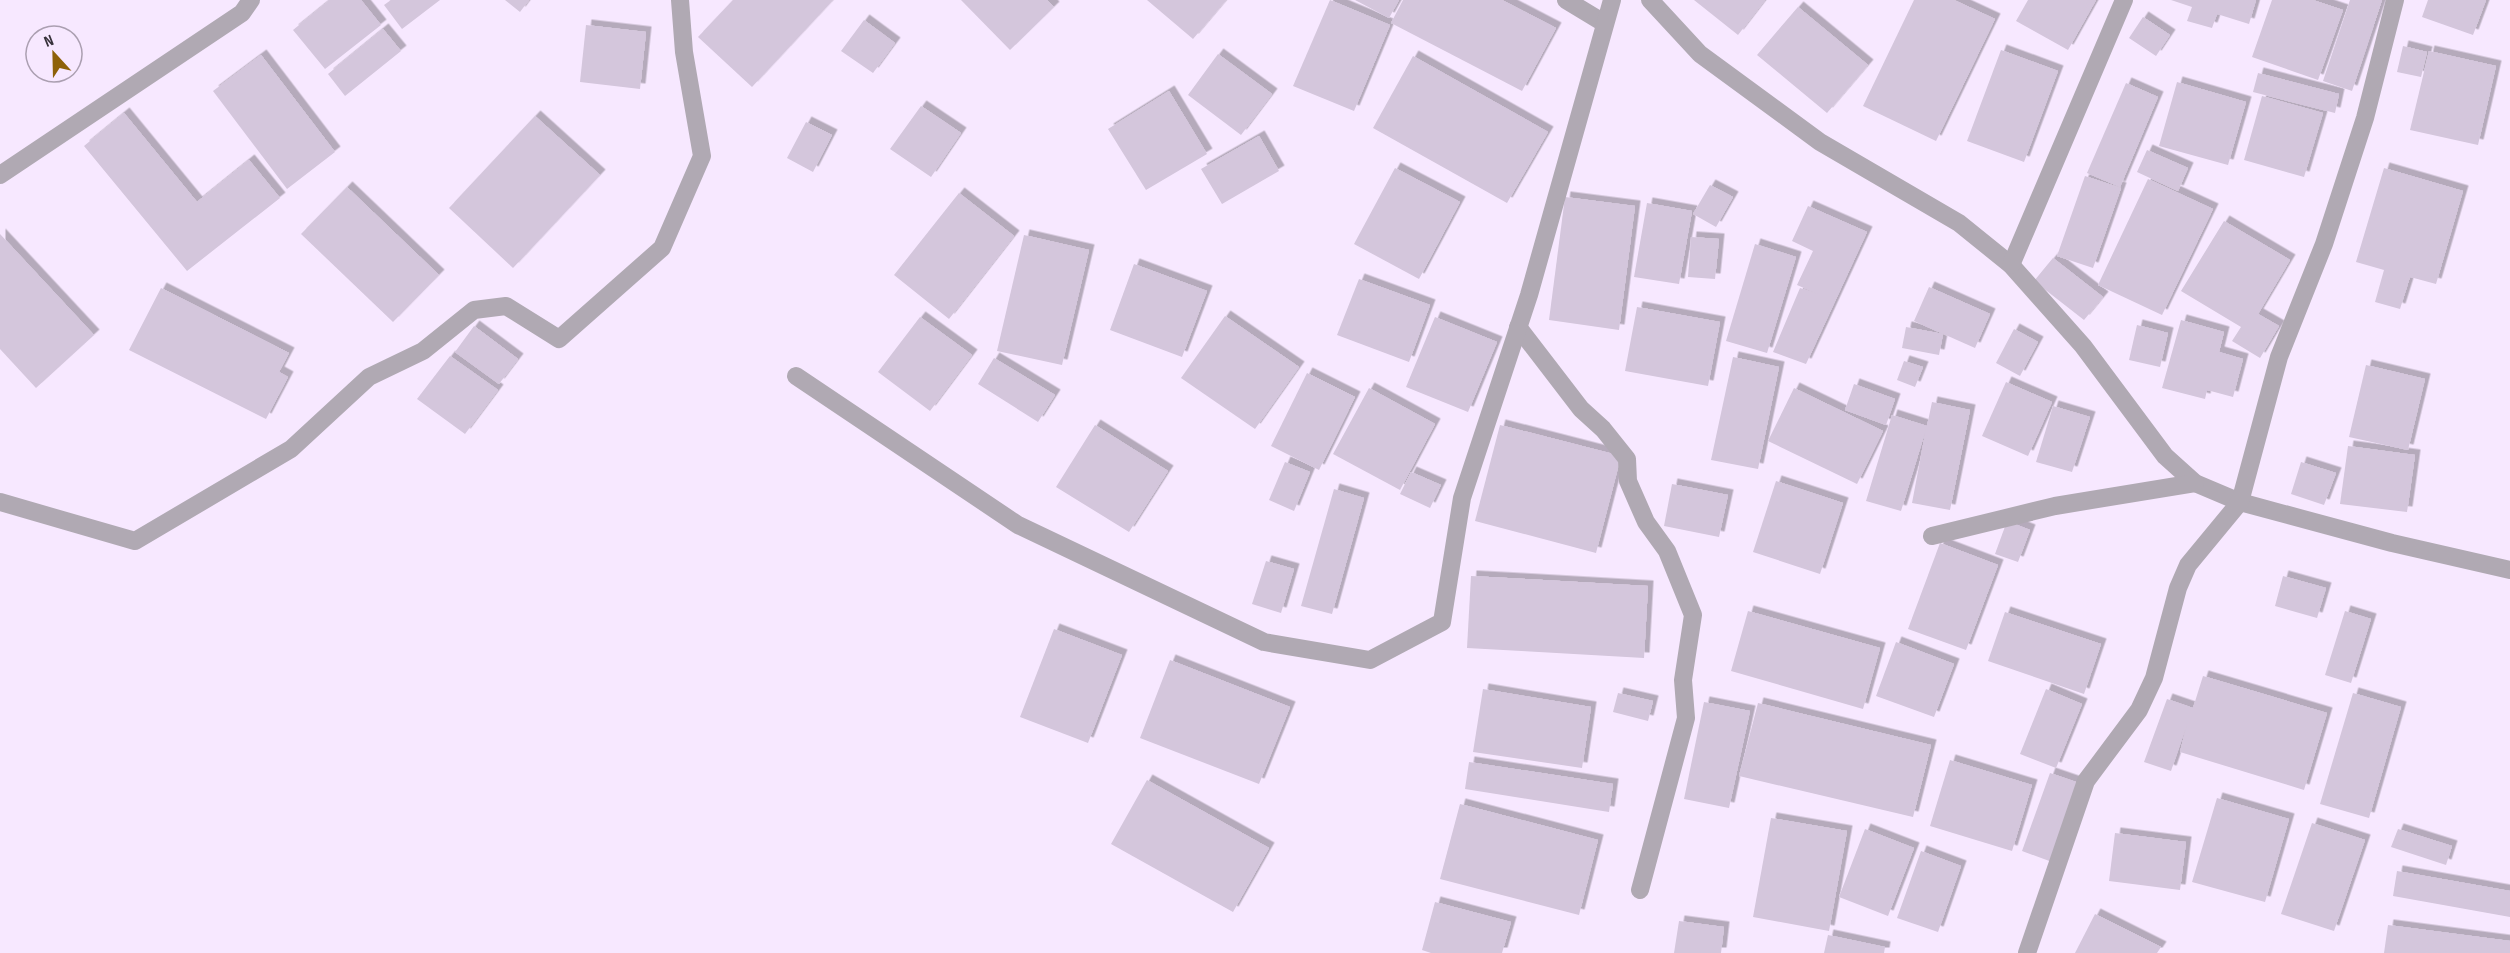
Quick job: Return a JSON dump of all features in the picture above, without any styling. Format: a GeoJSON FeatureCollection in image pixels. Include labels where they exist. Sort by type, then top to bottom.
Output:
{"type":"FeatureCollection","features":[{"type":"Feature","properties":{"kind":"street"},"geometry":{"type":"LineString","coordinates":[[0,176],[242,13],[251,0]]}},
{"type":"Feature","properties":{"kind":"street"},"geometry":{"type":"LineString","coordinates":[[0,502],[135,541],[291,449],[369,377],[423,351],[474,310],[506,306],[559,339],[662,248],[702,156],[684,52],[680,0]]}},
{"type":"Feature","properties":{"kind":"street"},"geometry":{"type":"LineString","coordinates":[[1566,0],[1604,23]]}},
{"type":"Feature","properties":{"kind":"street"},"geometry":{"type":"LineString","coordinates":[[796,376],[1018,525],[1264,642],[1370,660],[1442,622],[1462,498],[1532,284],[1612,0]]}},
{"type":"Feature","properties":{"kind":"street"},"geometry":{"type":"LineString","coordinates":[[1650,0],[1700,54],[1820,142],[1959,223],[2011,265],[2083,346],[2165,456],[2195,483],[2241,502],[2392,543],[2510,570]]}},
{"type":"Feature","properties":{"kind":"street"},"geometry":{"type":"LineString","coordinates":[[2011,265],[2124,0]]}},
{"type":"Feature","properties":{"kind":"street"},"geometry":{"type":"LineString","coordinates":[[2027,953],[2085,781],[2139,710],[2154,678],[2178,588],[2188,565],[2241,502],[2279,357],[2324,244],[2355,150],[2395,0]]}},
{"type":"Feature","properties":{"kind":"street"},"geometry":{"type":"LineString","coordinates":[[1518,327],[1581,409],[1603,429],[1627,459],[1628,481],[1646,522],[1667,551],[1693,615],[1683,680],[1686,718],[1640,890]]}},
{"type":"Feature","properties":{"kind":"street"},"geometry":{"type":"LineString","coordinates":[[1932,536],[2055,506],[2195,483]]}},
{"type":"Feature","properties":{"kind":"building"},"geometry":{"type":"Polygon","coordinates":[[[330,0],[361,0],[381,25],[325,69],[293,30],[330,0]]]}},
{"type":"Feature","properties":{"kind":"building"},"geometry":{"type":"Polygon","coordinates":[[[391,0],[440,0],[402,29],[384,5],[391,0]]]}},
{"type":"Feature","properties":{"kind":"building"},"geometry":{"type":"Polygon","coordinates":[[[505,0],[529,0],[520,12],[505,0]]]}},
{"type":"Feature","properties":{"kind":"building"},"geometry":{"type":"Polygon","coordinates":[[[733,0],[833,0],[752,87],[698,37],[733,0]]]}},
{"type":"Feature","properties":{"kind":"building"},"geometry":{"type":"Polygon","coordinates":[[[961,0],[1047,0],[1054,7],[1010,50],[961,0]]]}},
{"type":"Feature","properties":{"kind":"building"},"geometry":{"type":"Polygon","coordinates":[[[1147,0],[1226,0],[1193,39],[1147,0]]]}},
{"type":"Feature","properties":{"kind":"building"},"geometry":{"type":"Polygon","coordinates":[[[1330,0],[1390,25],[1354,111],[1293,86],[1330,0]]]}},
{"type":"Feature","properties":{"kind":"building"},"geometry":{"type":"Polygon","coordinates":[[[1355,0],[1399,0],[1389,18],[1355,0]]]}},
{"type":"Feature","properties":{"kind":"building"},"geometry":{"type":"Polygon","coordinates":[[[1403,0],[1502,0],[1556,28],[1522,91],[1391,23],[1403,0]]]}},
{"type":"Feature","properties":{"kind":"building"},"geometry":{"type":"Polygon","coordinates":[[[1694,0],[1765,0],[1738,35],[1694,0]]]}},
{"type":"Feature","properties":{"kind":"building"},"geometry":{"type":"Polygon","coordinates":[[[1914,0],[1954,0],[1995,19],[1936,141],[1863,106],[1914,0]]]}},
{"type":"Feature","properties":{"kind":"building"},"geometry":{"type":"Polygon","coordinates":[[[2028,0],[2096,0],[2068,50],[2016,21],[2028,0]]]}},
{"type":"Feature","properties":{"kind":"building"},"geometry":{"type":"Polygon","coordinates":[[[2171,0],[2256,0],[2249,24],[2217,14],[2212,28],[2187,21],[2192,7],[2171,0]]]}},
{"type":"Feature","properties":{"kind":"building"},"geometry":{"type":"Polygon","coordinates":[[[2272,0],[2313,0],[2343,10],[2318,80],[2252,57],[2272,0]]]}},
{"type":"Feature","properties":{"kind":"building"},"geometry":{"type":"Polygon","coordinates":[[[2350,0],[2382,0],[2352,91],[2323,81],[2350,0]]]}},
{"type":"Feature","properties":{"kind":"building"},"geometry":{"type":"Polygon","coordinates":[[[2428,0],[2486,0],[2473,35],[2422,17],[2428,0]]]}},
{"type":"Feature","properties":{"kind":"building"},"geometry":{"type":"Polygon","coordinates":[[[1798,7],[1868,65],[1827,113],[1757,55],[1798,7]]]}},
{"type":"Feature","properties":{"kind":"building"},"geometry":{"type":"Polygon","coordinates":[[[2143,17],[2170,35],[2156,56],[2129,38],[2143,17]]]}},
{"type":"Feature","properties":{"kind":"building"},"geometry":{"type":"Polygon","coordinates":[[[864,20],[895,43],[873,73],[841,51],[864,20]]]}},
{"type":"Feature","properties":{"kind":"building"},"geometry":{"type":"Polygon","coordinates":[[[586,25],[646,32],[640,89],[580,82],[586,25]]]}},
{"type":"Feature","properties":{"kind":"building"},"geometry":{"type":"Polygon","coordinates":[[[383,29],[401,51],[345,96],[328,74],[383,29]]]}},
{"type":"Feature","properties":{"kind":"building"},"geometry":{"type":"Polygon","coordinates":[[[2403,46],[2427,52],[2421,77],[2397,72],[2403,46]]]}},
{"type":"Feature","properties":{"kind":"building"},"geometry":{"type":"Polygon","coordinates":[[[2001,50],[2058,71],[2024,162],[1967,141],[2001,50]]]}},
{"type":"Feature","properties":{"kind":"building"},"geometry":{"type":"Polygon","coordinates":[[[2429,51],[2496,66],[2478,145],[2410,130],[2429,51]]]}},
{"type":"Feature","properties":{"kind":"building"},"geometry":{"type":"Polygon","coordinates":[[[1218,54],[1272,94],[1241,135],[1188,95],[1218,54]]]}},
{"type":"Feature","properties":{"kind":"building"},"geometry":{"type":"Polygon","coordinates":[[[261,55],[335,152],[287,189],[213,91],[261,55]]]}},
{"type":"Feature","properties":{"kind":"building"},"geometry":{"type":"Polygon","coordinates":[[[1413,56],[1548,132],[1507,203],[1373,128],[1413,56]]]}},
{"type":"Feature","properties":{"kind":"building"},"geometry":{"type":"Polygon","coordinates":[[[2258,73],[2339,94],[2335,113],[2253,92],[2258,73]]]}},
{"type":"Feature","properties":{"kind":"building"},"geometry":{"type":"Polygon","coordinates":[[[2177,82],[2246,102],[2228,165],[2159,146],[2177,82]]]}},
{"type":"Feature","properties":{"kind":"building"},"geometry":{"type":"Polygon","coordinates":[[[2126,83],[2158,97],[2120,187],[2087,173],[2126,83]]]}},
{"type":"Feature","properties":{"kind":"building"},"geometry":{"type":"Polygon","coordinates":[[[1169,91],[1207,154],[1146,190],[1108,129],[1169,91]]]}},
{"type":"Feature","properties":{"kind":"building"},"geometry":{"type":"Polygon","coordinates":[[[2262,96],[2323,113],[2304,177],[2244,160],[2262,96]]]}},
{"type":"Feature","properties":{"kind":"building"},"geometry":{"type":"Polygon","coordinates":[[[921,106],[961,133],[931,177],[890,149],[921,106]]]}},
{"type":"Feature","properties":{"kind":"building"},"geometry":{"type":"Polygon","coordinates":[[[124,113],[197,202],[249,160],[280,198],[187,271],[84,146],[124,113]]]}},
{"type":"Feature","properties":{"kind":"building"},"geometry":{"type":"Polygon","coordinates":[[[535,116],[600,175],[513,268],[449,208],[535,116]]]}},
{"type":"Feature","properties":{"kind":"building"},"geometry":{"type":"Polygon","coordinates":[[[806,122],[832,135],[813,172],[787,158],[806,122]]]}},
{"type":"Feature","properties":{"kind":"building"},"geometry":{"type":"Polygon","coordinates":[[[1259,136],[1279,171],[1222,204],[1201,169],[1259,136]]]}},
{"type":"Feature","properties":{"kind":"building"},"geometry":{"type":"Polygon","coordinates":[[[2147,150],[2188,168],[2178,191],[2137,172],[2147,150]]]}},
{"type":"Feature","properties":{"kind":"building"},"geometry":{"type":"Polygon","coordinates":[[[1395,168],[1460,202],[1419,279],[1354,244],[1395,168]]]}},
{"type":"Feature","properties":{"kind":"building"},"geometry":{"type":"Polygon","coordinates":[[[2384,168],[2463,191],[2436,284],[2410,277],[2400,309],[2375,302],[2384,270],[2356,262],[2384,168]]]}},
{"type":"Feature","properties":{"kind":"building"},"geometry":{"type":"Polygon","coordinates":[[[2085,176],[2121,188],[2093,268],[2057,256],[2085,176]]]}},
{"type":"Feature","properties":{"kind":"building"},"geometry":{"type":"Polygon","coordinates":[[[2148,179],[2213,209],[2162,315],[2098,285],[2148,179]]]}},
{"type":"Feature","properties":{"kind":"building"},"geometry":{"type":"Polygon","coordinates":[[[1710,185],[1733,197],[1716,227],[1693,214],[1710,185]]]}},
{"type":"Feature","properties":{"kind":"building"},"geometry":{"type":"Polygon","coordinates":[[[347,187],[439,275],[393,322],[301,234],[347,187]]]}},
{"type":"Feature","properties":{"kind":"building"},"geometry":{"type":"Polygon","coordinates":[[[959,193],[1014,236],[949,319],[894,275],[959,193]]]}},
{"type":"Feature","properties":{"kind":"building"},"geometry":{"type":"Polygon","coordinates":[[[1565,197],[1635,206],[1619,330],[1549,320],[1565,197]]]}},
{"type":"Feature","properties":{"kind":"building"},"geometry":{"type":"Polygon","coordinates":[[[1647,203],[1692,211],[1679,284],[1634,277],[1647,203]]]}},
{"type":"Feature","properties":{"kind":"building"},"geometry":{"type":"Polygon","coordinates":[[[1808,206],[1867,232],[1806,364],[1773,352],[1800,288],[1818,294],[1797,285],[1813,251],[1792,241],[1808,206]]]}},
{"type":"Feature","properties":{"kind":"building"},"geometry":{"type":"Polygon","coordinates":[[[2224,221],[2290,260],[2258,314],[2279,326],[2260,358],[2232,341],[2241,327],[2181,291],[2224,221]]]}},
{"type":"Feature","properties":{"kind":"building"},"geometry":{"type":"Polygon","coordinates":[[[0,234],[94,335],[36,388],[0,349],[0,234]]]}},
{"type":"Feature","properties":{"kind":"building"},"geometry":{"type":"Polygon","coordinates":[[[1024,235],[1089,250],[1062,365],[997,351],[1024,235]]]}},
{"type":"Feature","properties":{"kind":"building"},"geometry":{"type":"Polygon","coordinates":[[[1691,237],[1719,239],[1715,279],[1688,277],[1691,237]]]}},
{"type":"Feature","properties":{"kind":"building"},"geometry":{"type":"Polygon","coordinates":[[[1755,244],[1796,257],[1767,353],[1726,341],[1755,244]]]}},
{"type":"Feature","properties":{"kind":"building"},"geometry":{"type":"Polygon","coordinates":[[[2053,258],[2103,297],[2084,320],[2034,281],[2053,258]]]}},
{"type":"Feature","properties":{"kind":"building"},"geometry":{"type":"Polygon","coordinates":[[[1134,264],[1207,291],[1182,357],[1110,330],[1134,264]]]}},
{"type":"Feature","properties":{"kind":"building"},"geometry":{"type":"Polygon","coordinates":[[[1359,279],[1430,305],[1409,362],[1337,335],[1359,279]]]}},
{"type":"Feature","properties":{"kind":"building"},"geometry":{"type":"Polygon","coordinates":[[[1929,287],[1990,314],[1975,348],[1914,321],[1929,287]]]}},
{"type":"Feature","properties":{"kind":"building"},"geometry":{"type":"Polygon","coordinates":[[[161,288],[289,353],[279,372],[288,377],[266,419],[129,350],[161,288]]]}},
{"type":"Feature","properties":{"kind":"building"},"geometry":{"type":"Polygon","coordinates":[[[1637,307],[1720,322],[1708,386],[1625,371],[1637,307]]]}},
{"type":"Feature","properties":{"kind":"building"},"geometry":{"type":"Polygon","coordinates":[[[1225,316],[1299,367],[1255,429],[1181,378],[1225,316]]]}},
{"type":"Feature","properties":{"kind":"building"},"geometry":{"type":"Polygon","coordinates":[[[920,317],[972,355],[930,411],[878,372],[920,317]]]}},
{"type":"Feature","properties":{"kind":"building"},"geometry":{"type":"Polygon","coordinates":[[[1435,317],[1497,342],[1468,412],[1406,387],[1435,317]]]}},
{"type":"Feature","properties":{"kind":"building"},"geometry":{"type":"Polygon","coordinates":[[[2181,320],[2224,332],[2219,352],[2243,359],[2233,397],[2207,390],[2205,399],[2162,388],[2181,320]]]}},
{"type":"Feature","properties":{"kind":"building"},"geometry":{"type":"Polygon","coordinates":[[[2137,325],[2168,333],[2160,367],[2129,360],[2137,325]]]}},
{"type":"Feature","properties":{"kind":"building"},"geometry":{"type":"Polygon","coordinates":[[[474,326],[518,359],[499,384],[455,352],[474,326]]]}},
{"type":"Feature","properties":{"kind":"building"},"geometry":{"type":"Polygon","coordinates":[[[1906,327],[1943,334],[1939,355],[1902,348],[1906,327]]]}},
{"type":"Feature","properties":{"kind":"building"},"geometry":{"type":"Polygon","coordinates":[[[2014,329],[2038,342],[2020,376],[1996,363],[2014,329]]]}},
{"type":"Feature","properties":{"kind":"building"},"geometry":{"type":"Polygon","coordinates":[[[450,356],[498,390],[465,434],[417,399],[450,356]]]}},
{"type":"Feature","properties":{"kind":"building"},"geometry":{"type":"Polygon","coordinates":[[[1733,357],[1779,367],[1758,469],[1711,460],[1733,357]]]}},
{"type":"Feature","properties":{"kind":"building"},"geometry":{"type":"Polygon","coordinates":[[[994,358],[1055,395],[1038,422],[978,384],[994,358]]]}},
{"type":"Feature","properties":{"kind":"building"},"geometry":{"type":"Polygon","coordinates":[[[1904,361],[1923,367],[1915,387],[1897,380],[1904,361]]]}},
{"type":"Feature","properties":{"kind":"building"},"geometry":{"type":"Polygon","coordinates":[[[2366,365],[2425,379],[2408,450],[2349,437],[2366,365]]]}},
{"type":"Feature","properties":{"kind":"building"},"geometry":{"type":"Polygon","coordinates":[[[1307,373],[1355,397],[1319,470],[1271,446],[1307,373]]]}},
{"type":"Feature","properties":{"kind":"building"},"geometry":{"type":"Polygon","coordinates":[[[2006,382],[2052,402],[2028,456],[1982,436],[2006,382]]]}},
{"type":"Feature","properties":{"kind":"building"},"geometry":{"type":"Polygon","coordinates":[[[1854,384],[1895,399],[1886,425],[1845,410],[1854,384]]]}},
{"type":"Feature","properties":{"kind":"building"},"geometry":{"type":"Polygon","coordinates":[[[1369,388],[1435,424],[1400,490],[1333,454],[1369,388]]]}},
{"type":"Feature","properties":{"kind":"building"},"geometry":{"type":"Polygon","coordinates":[[[1794,388],[1883,431],[1857,484],[1768,441],[1794,388]]]}},
{"type":"Feature","properties":{"kind":"building"},"geometry":{"type":"Polygon","coordinates":[[[1932,402],[1970,410],[1950,510],[1912,503],[1926,429],[1901,511],[1866,501],[1892,415],[1927,426],[1932,402]]]}},
{"type":"Feature","properties":{"kind":"building"},"geometry":{"type":"Polygon","coordinates":[[[2053,406],[2090,417],[2072,472],[2036,462],[2053,406]]]}},
{"type":"Feature","properties":{"kind":"building"},"geometry":{"type":"Polygon","coordinates":[[[1095,425],[1168,471],[1129,532],[1056,487],[1095,425]]]}},
{"type":"Feature","properties":{"kind":"building"},"geometry":{"type":"Polygon","coordinates":[[[1500,425],[1621,456],[1596,553],[1475,521],[1500,425]]]}},
{"type":"Feature","properties":{"kind":"building"},"geometry":{"type":"Polygon","coordinates":[[[2348,446],[2415,455],[2407,512],[2340,504],[2348,446]]]}},
{"type":"Feature","properties":{"kind":"building"},"geometry":{"type":"Polygon","coordinates":[[[1285,462],[1310,472],[1294,511],[1269,500],[1285,462]]]}},
{"type":"Feature","properties":{"kind":"building"},"geometry":{"type":"Polygon","coordinates":[[[2301,462],[2336,473],[2324,505],[2291,494],[2301,462]]]}},
{"type":"Feature","properties":{"kind":"building"},"geometry":{"type":"Polygon","coordinates":[[[1411,472],[1441,485],[1430,508],[1400,494],[1411,472]]]}},
{"type":"Feature","properties":{"kind":"building"},"geometry":{"type":"Polygon","coordinates":[[[1776,481],[1843,503],[1820,574],[1753,552],[1776,481]]]}},
{"type":"Feature","properties":{"kind":"building"},"geometry":{"type":"Polygon","coordinates":[[[1672,484],[1728,495],[1719,537],[1664,526],[1672,484]]]}},
{"type":"Feature","properties":{"kind":"building"},"geometry":{"type":"Polygon","coordinates":[[[1334,489],[1364,498],[1332,614],[1301,606],[1334,489]]]}},
{"type":"Feature","properties":{"kind":"building"},"geometry":{"type":"Polygon","coordinates":[[[2007,521],[2030,530],[2018,562],[1995,554],[2007,521]]]}},
{"type":"Feature","properties":{"kind":"building"},"geometry":{"type":"Polygon","coordinates":[[[1940,543],[1998,565],[1966,650],[1908,629],[1940,543]]]}},
{"type":"Feature","properties":{"kind":"building"},"geometry":{"type":"Polygon","coordinates":[[[1266,561],[1294,569],[1281,613],[1252,604],[1266,561]]]}},
{"type":"Feature","properties":{"kind":"building"},"geometry":{"type":"Polygon","coordinates":[[[1471,576],[1648,586],[1644,658],[1467,648],[1471,576]]]}},
{"type":"Feature","properties":{"kind":"building"},"geometry":{"type":"Polygon","coordinates":[[[2283,576],[2326,588],[2317,618],[2275,606],[2283,576]]]}},
{"type":"Feature","properties":{"kind":"building"},"geometry":{"type":"Polygon","coordinates":[[[1748,611],[1880,648],[1863,709],[1731,671],[1748,611]]]}},
{"type":"Feature","properties":{"kind":"building"},"geometry":{"type":"Polygon","coordinates":[[[2345,611],[2371,619],[2351,683],[2325,675],[2345,611]]]}},
{"type":"Feature","properties":{"kind":"building"},"geometry":{"type":"Polygon","coordinates":[[[2005,612],[2101,644],[2084,694],[1988,661],[2005,612]]]}},
{"type":"Feature","properties":{"kind":"building"},"geometry":{"type":"Polygon","coordinates":[[[1054,629],[1122,655],[1088,743],[1020,717],[1054,629]]]}},
{"type":"Feature","properties":{"kind":"building"},"geometry":{"type":"Polygon","coordinates":[[[1896,642],[1954,664],[1934,717],[1876,696],[1896,642]]]}},
{"type":"Feature","properties":{"kind":"building"},"geometry":{"type":"Polygon","coordinates":[[[1170,660],[1290,707],[1259,784],[1140,738],[1170,660]]]}},
{"type":"Feature","properties":{"kind":"building"},"geometry":{"type":"Polygon","coordinates":[[[2203,676],[2327,713],[2304,790],[2180,752],[2187,724],[2171,771],[2144,762],[2167,699],[2193,708],[2203,676]]]}},
{"type":"Feature","properties":{"kind":"building"},"geometry":{"type":"Polygon","coordinates":[[[1483,689],[1591,707],[1582,768],[1473,752],[1483,689]]]}},
{"type":"Feature","properties":{"kind":"building"},"geometry":{"type":"Polygon","coordinates":[[[2046,689],[2082,704],[2056,768],[2020,754],[2046,689]]]}},
{"type":"Feature","properties":{"kind":"building"},"geometry":{"type":"Polygon","coordinates":[[[1618,693],[1653,701],[1648,721],[1613,712],[1618,693]]]}},
{"type":"Feature","properties":{"kind":"building"},"geometry":{"type":"Polygon","coordinates":[[[2353,693],[2401,707],[2369,818],[2320,804],[2353,693]]]}},
{"type":"Feature","properties":{"kind":"building"},"geometry":{"type":"Polygon","coordinates":[[[1704,702],[1750,711],[1729,808],[1684,799],[1704,702]]]}},
{"type":"Feature","properties":{"kind":"building"},"geometry":{"type":"Polygon","coordinates":[[[1758,703],[1931,745],[1913,817],[1739,776],[1758,703]]]}},
{"type":"Feature","properties":{"kind":"building"},"geometry":{"type":"Polygon","coordinates":[[[1950,760],[2032,785],[2012,851],[1930,826],[1950,760]]]}},
{"type":"Feature","properties":{"kind":"building"},"geometry":{"type":"Polygon","coordinates":[[[1469,762],[1613,784],[1609,812],[1465,789],[1469,762]]]}},
{"type":"Feature","properties":{"kind":"building"},"geometry":{"type":"Polygon","coordinates":[[[2050,773],[2079,783],[2052,862],[2022,851],[2050,773]]]}},
{"type":"Feature","properties":{"kind":"building"},"geometry":{"type":"Polygon","coordinates":[[[1147,780],[1269,848],[1233,912],[1111,844],[1147,780]]]}},
{"type":"Feature","properties":{"kind":"building"},"geometry":{"type":"Polygon","coordinates":[[[2217,798],[2289,819],[2265,902],[2192,882],[2217,798]]]}},
{"type":"Feature","properties":{"kind":"building"},"geometry":{"type":"Polygon","coordinates":[[[1460,804],[1598,840],[1579,915],[1440,879],[1460,804]]]}},
{"type":"Feature","properties":{"kind":"building"},"geometry":{"type":"Polygon","coordinates":[[[1771,818],[1847,831],[1829,931],[1753,917],[1771,818]]]}},
{"type":"Feature","properties":{"kind":"building"},"geometry":{"type":"Polygon","coordinates":[[[2312,823],[2365,840],[2334,931],[2281,914],[2312,823]]]}},
{"type":"Feature","properties":{"kind":"building"},"geometry":{"type":"Polygon","coordinates":[[[1865,829],[1914,848],[1888,916],[1839,897],[1865,829]]]}},
{"type":"Feature","properties":{"kind":"building"},"geometry":{"type":"Polygon","coordinates":[[[2398,829],[2452,846],[2446,865],[2391,847],[2398,829]]]}},
{"type":"Feature","properties":{"kind":"building"},"geometry":{"type":"Polygon","coordinates":[[[2115,833],[2186,842],[2180,890],[2109,881],[2115,833]]]}},
{"type":"Feature","properties":{"kind":"building"},"geometry":{"type":"Polygon","coordinates":[[[1921,851],[1961,866],[1938,932],[1897,918],[1921,851]]]}},
{"type":"Feature","properties":{"kind":"building"},"geometry":{"type":"Polygon","coordinates":[[[2397,871],[2510,891],[2510,917],[2393,896],[2397,871]]]}},
{"type":"Feature","properties":{"kind":"building"},"geometry":{"type":"Polygon","coordinates":[[[1435,902],[1511,922],[1502,953],[1431,953],[1422,950],[1435,902]]]}},
{"type":"Feature","properties":{"kind":"building"},"geometry":{"type":"Polygon","coordinates":[[[2095,914],[2161,947],[2157,953],[2075,953],[2095,914]]]}},
{"type":"Feature","properties":{"kind":"building"},"geometry":{"type":"Polygon","coordinates":[[[1679,921],[1724,927],[1721,953],[1674,953],[1679,921]]]}},
{"type":"Feature","properties":{"kind":"building"},"geometry":{"type":"Polygon","coordinates":[[[2388,925],[2510,941],[2510,953],[2384,953],[2388,925]]]}},
{"type":"Feature","properties":{"kind":"building"},"geometry":{"type":"Polygon","coordinates":[[[1828,935],[1885,947],[1884,953],[1824,953],[1828,935]]]}}]}
